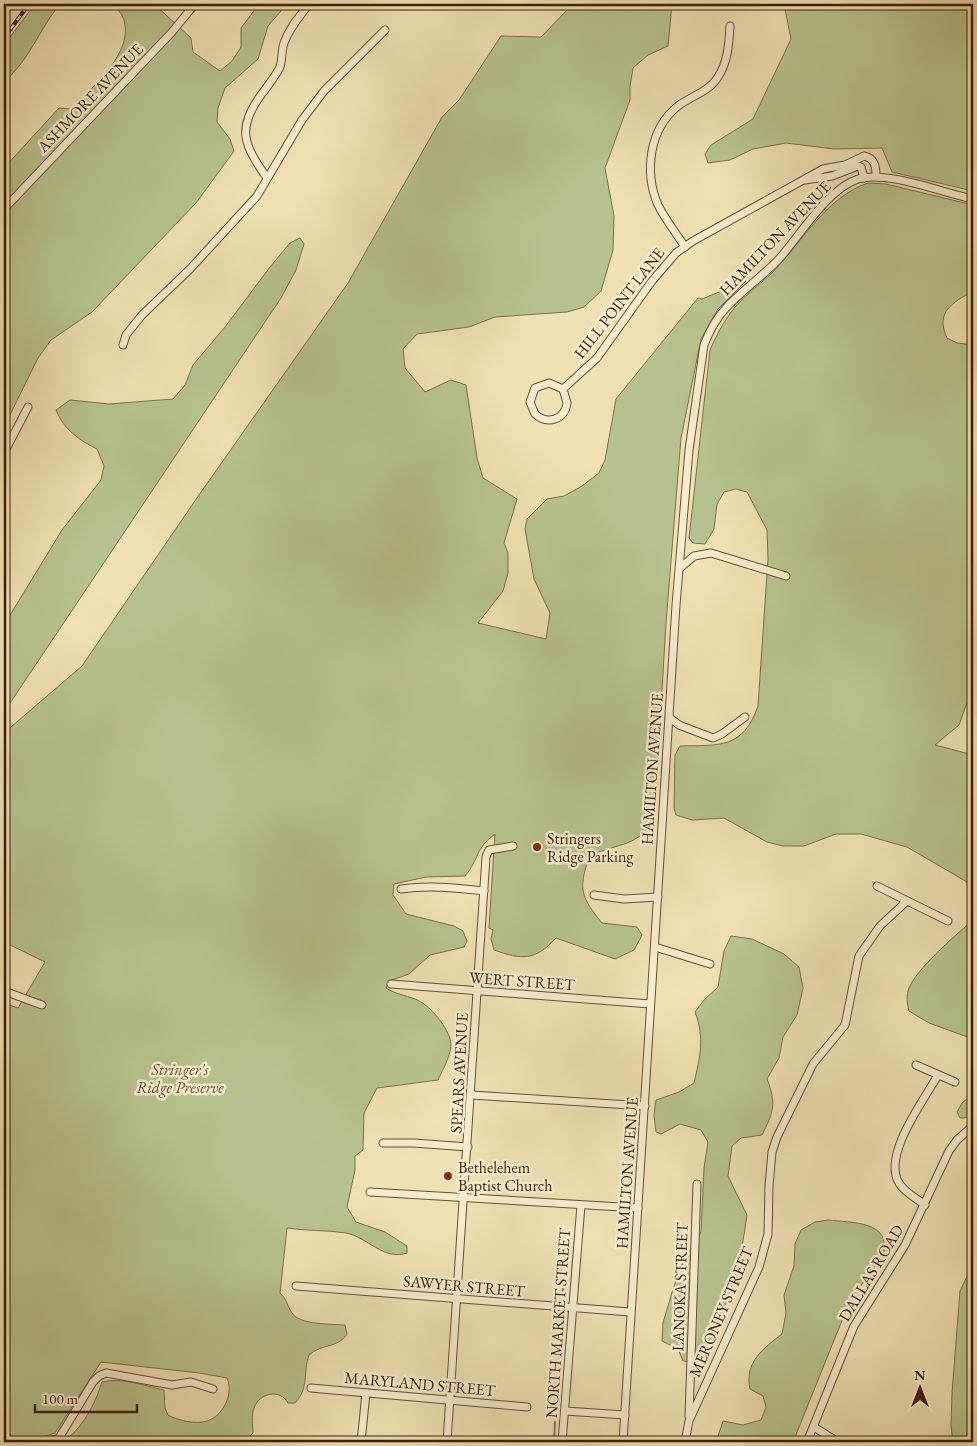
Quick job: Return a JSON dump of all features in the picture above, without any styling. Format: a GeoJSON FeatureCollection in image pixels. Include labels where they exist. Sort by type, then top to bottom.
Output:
{"type":"FeatureCollection","features":[{"type":"Feature","properties":{"kind":"street","name":"ASHMORE AVENUE"},"geometry":{"type":"LineString","coordinates":[[4,209],[172,32],[195,4]]}},
{"type":"Feature","properties":{"kind":"street"},"geometry":{"type":"LineString","coordinates":[[267,178],[256,163],[244,137],[247,119],[279,69],[284,42],[295,21],[309,4]]}},
{"type":"Feature","properties":{"kind":"street"},"geometry":{"type":"LineString","coordinates":[[685,247],[657,202],[651,178],[653,148],[660,127],[674,110],[710,86],[718,78],[726,59],[730,26]]}},
{"type":"Feature","properties":{"kind":"street"},"geometry":{"type":"LineString","coordinates":[[122,345],[126,335],[142,315],[190,270],[251,203],[302,120],[324,91],[385,30]]}},
{"type":"Feature","properties":{"kind":"street","name":"HILL POINT LANE"},"geometry":{"type":"LineString","coordinates":[[562,389],[597,358],[659,271],[685,247],[805,180],[843,168],[867,157],[876,166],[876,176]]}},
{"type":"Feature","properties":{"kind":"street","name":"HILL POINT LANE"},"geometry":{"type":"LineString","coordinates":[[843,168],[858,166],[862,170],[864,178]]}},
{"type":"Feature","properties":{"kind":"street"},"geometry":{"type":"LineString","coordinates":[[876,176],[973,199]]}},
{"type":"Feature","properties":{"kind":"street","name":"HAMILTON AVENUE"},"geometry":{"type":"LineString","coordinates":[[623,1442],[650,1004],[680,568],[689,450],[704,345],[707,336],[726,309],[778,260],[826,202],[840,189],[857,179],[876,176]]}},
{"type":"Feature","properties":{"kind":"street"},"geometry":{"type":"LineString","coordinates":[[549,383],[562,389],[567,403],[560,416],[547,420],[534,414],[530,400],[537,387],[549,383]]}},
{"type":"Feature","properties":{"kind":"street"},"geometry":{"type":"LineString","coordinates":[[4,453],[28,407]]}},
{"type":"Feature","properties":{"kind":"street"},"geometry":{"type":"LineString","coordinates":[[680,568],[694,556],[711,553],[786,576]]}},
{"type":"Feature","properties":{"kind":"street"},"geometry":{"type":"LineString","coordinates":[[670,718],[678,725],[713,738],[722,734],[744,717]]}},
{"type":"Feature","properties":{"kind":"street","name":"SPEARS AVENUE"},"geometry":{"type":"LineString","coordinates":[[447,1442],[472,1095],[486,857],[489,850],[513,846]]}},
{"type":"Feature","properties":{"kind":"street"},"geometry":{"type":"LineString","coordinates":[[877,886],[948,921]]}},
{"type":"Feature","properties":{"kind":"street"},"geometry":{"type":"LineString","coordinates":[[401,889],[429,887],[484,891]]}},
{"type":"Feature","properties":{"kind":"street"},"geometry":{"type":"LineString","coordinates":[[594,895],[624,899],[658,897]]}},
{"type":"Feature","properties":{"kind":"street","name":"MERONEY STREET"},"geometry":{"type":"LineString","coordinates":[[685,1442],[689,1421],[759,1267],[768,1234],[770,1169],[772,1152],[777,1137],[813,1064],[845,1025],[859,956],[880,926],[907,901]]}},
{"type":"Feature","properties":{"kind":"street"},"geometry":{"type":"LineString","coordinates":[[655,946],[710,964]]}},
{"type":"Feature","properties":{"kind":"street","name":"WERT STREET"},"geometry":{"type":"LineString","coordinates":[[391,984],[650,1004]]}},
{"type":"Feature","properties":{"kind":"street"},"geometry":{"type":"LineString","coordinates":[[4,991],[42,1005]]}},
{"type":"Feature","properties":{"kind":"street"},"geometry":{"type":"LineString","coordinates":[[916,1065],[955,1082]]}},
{"type":"Feature","properties":{"kind":"street"},"geometry":{"type":"LineString","coordinates":[[925,1204],[906,1191],[898,1182],[894,1162],[898,1145],[938,1075]]}},
{"type":"Feature","properties":{"kind":"street"},"geometry":{"type":"LineString","coordinates":[[472,1095],[645,1106]]}},
{"type":"Feature","properties":{"kind":"street","name":"DALLAS ROAD"},"geometry":{"type":"LineString","coordinates":[[807,1442],[858,1318],[905,1245],[949,1151],[957,1140],[973,1126]]}},
{"type":"Feature","properties":{"kind":"street"},"geometry":{"type":"LineString","coordinates":[[383,1144],[414,1142],[468,1148]]}},
{"type":"Feature","properties":{"kind":"street","name":"LANOKA STREET"},"geometry":{"type":"LineString","coordinates":[[689,1421],[697,1184]]}},
{"type":"Feature","properties":{"kind":"street"},"geometry":{"type":"LineString","coordinates":[[370,1192],[638,1208]]}},
{"type":"Feature","properties":{"kind":"street","name":"NORTH MARKET STREET"},"geometry":{"type":"LineString","coordinates":[[562,1442],[566,1411],[581,1205]]}},
{"type":"Feature","properties":{"kind":"street","name":"SAWYER STREET"},"geometry":{"type":"LineString","coordinates":[[296,1286],[630,1312]]}},
{"type":"Feature","properties":{"kind":"street"},"geometry":{"type":"LineString","coordinates":[[46,1442],[59,1438],[93,1382],[99,1376],[112,1373],[172,1385],[191,1382],[214,1388]]}},
{"type":"Feature","properties":{"kind":"street","name":"MARYLAND STREET"},"geometry":{"type":"LineString","coordinates":[[311,1388],[527,1407]]}},
{"type":"Feature","properties":{"kind":"street"},"geometry":{"type":"LineString","coordinates":[[362,1442],[366,1394]]}},
{"type":"Feature","properties":{"kind":"street"},"geometry":{"type":"LineString","coordinates":[[566,1411],[625,1415]]}},
{"type":"Feature","properties":{"kind":"street"},"geometry":{"type":"LineString","coordinates":[[814,1427],[838,1442]]}},
{"type":"Feature","properties":{"kind":"green space"},"geometry":{"type":"Polygon","coordinates":[[[35,4],[60,4],[28,54],[4,82],[4,45],[35,4]]]}},
{"type":"Feature","properties":{"kind":"green space"},"geometry":{"type":"Polygon","coordinates":[[[111,4],[154,4],[191,38],[193,52],[220,71],[232,61],[241,47],[241,28],[259,4],[287,4],[268,26],[258,59],[225,88],[218,108],[217,122],[230,139],[234,151],[196,203],[92,312],[51,340],[38,358],[4,427],[4,168],[59,108],[71,109],[101,78],[119,54],[124,41],[125,28],[122,15],[111,4]]]}},
{"type":"Feature","properties":{"kind":"green space","name":"Stringer's Ridge Preserve"},"geometry":{"type":"Polygon","coordinates":[[[573,4],[672,4],[668,46],[648,55],[633,68],[630,100],[605,168],[614,216],[613,250],[601,291],[584,307],[567,312],[495,317],[469,327],[417,334],[403,349],[405,368],[425,392],[451,380],[466,385],[477,458],[483,478],[517,499],[504,543],[508,553],[508,573],[503,591],[478,623],[546,639],[550,613],[534,579],[525,529],[527,519],[547,499],[564,496],[582,486],[599,473],[605,460],[616,399],[698,298],[702,299],[746,281],[718,309],[701,339],[681,438],[666,623],[655,809],[648,826],[640,836],[589,857],[583,878],[586,899],[602,923],[637,927],[642,935],[634,950],[615,959],[556,938],[535,955],[520,957],[494,950],[491,939],[493,930],[489,928],[495,834],[480,850],[465,876],[426,877],[394,884],[393,895],[406,914],[454,926],[463,931],[467,941],[464,947],[430,955],[409,974],[389,981],[386,988],[426,1005],[445,1028],[451,1044],[451,1049],[438,1080],[377,1088],[364,1113],[363,1150],[355,1156],[355,1170],[347,1207],[356,1222],[385,1232],[407,1246],[407,1253],[390,1254],[354,1235],[346,1233],[287,1228],[280,1293],[296,1317],[308,1322],[345,1325],[347,1334],[339,1342],[318,1349],[309,1355],[304,1386],[295,1403],[288,1403],[280,1395],[275,1394],[270,1394],[260,1399],[253,1411],[253,1433],[247,1439],[237,1442],[62,1442],[82,1424],[96,1399],[102,1382],[125,1381],[164,1390],[165,1408],[168,1415],[192,1422],[203,1422],[213,1418],[226,1404],[229,1391],[227,1378],[101,1362],[55,1433],[29,1442],[4,1442],[4,1003],[18,1008],[45,962],[4,942],[4,787],[6,786],[4,783],[4,733],[82,666],[348,283],[442,117],[459,100],[501,36],[541,37],[573,4]]]}},
{"type":"Feature","properties":{"kind":"green space"},"geometry":{"type":"Polygon","coordinates":[[[784,4],[973,4],[973,191],[892,172],[882,148],[834,149],[786,143],[753,149],[730,160],[708,163],[705,154],[711,145],[753,119],[791,39],[784,4]]]}},
{"type":"Feature","properties":{"kind":"green space"},"geometry":{"type":"Polygon","coordinates":[[[868,183],[886,184],[973,205],[973,257],[971,259],[973,291],[952,304],[944,315],[943,321],[947,338],[957,343],[973,345],[973,686],[959,725],[935,745],[973,755],[971,759],[973,774],[973,1039],[929,1023],[909,1011],[907,1000],[909,988],[919,972],[970,923],[971,911],[967,882],[907,847],[861,834],[836,834],[804,846],[783,846],[767,842],[724,818],[692,820],[676,815],[674,808],[675,755],[680,746],[728,742],[745,730],[758,706],[768,559],[767,530],[747,492],[736,489],[724,492],[717,504],[714,529],[705,544],[693,543],[689,538],[710,350],[727,317],[735,307],[774,271],[816,221],[840,198],[868,183]]]}},
{"type":"Feature","properties":{"kind":"green space"},"geometry":{"type":"Polygon","coordinates":[[[300,238],[304,244],[296,270],[281,298],[4,712],[4,625],[62,530],[101,480],[104,466],[97,449],[73,434],[63,423],[56,410],[70,400],[109,404],[173,399],[185,385],[193,365],[225,327],[270,267],[290,243],[300,238]]]}},
{"type":"Feature","properties":{"kind":"green space"},"geometry":{"type":"Polygon","coordinates":[[[731,936],[752,939],[784,954],[799,967],[803,988],[797,1015],[783,1037],[779,1058],[767,1079],[773,1102],[766,1127],[762,1135],[741,1138],[732,1146],[728,1176],[747,1215],[738,1268],[711,1345],[702,1362],[683,1361],[678,1349],[662,1341],[663,1323],[683,1262],[701,1232],[704,1168],[708,1142],[701,1130],[680,1124],[661,1134],[656,1132],[654,1115],[656,1100],[679,1092],[694,1083],[700,1056],[701,1039],[695,1012],[704,1000],[718,987],[724,951],[731,936]]]}},
{"type":"Feature","properties":{"kind":"green space"},"geometry":{"type":"Polygon","coordinates":[[[973,1094],[973,1111],[965,1118],[960,1118],[957,1112],[962,1103],[973,1094]]]}},
{"type":"Feature","properties":{"kind":"green space"},"geometry":{"type":"Polygon","coordinates":[[[828,1220],[858,1223],[876,1230],[882,1236],[884,1244],[883,1256],[853,1296],[793,1442],[716,1442],[723,1421],[743,1425],[761,1420],[766,1407],[763,1396],[750,1389],[750,1371],[762,1350],[782,1334],[786,1313],[784,1295],[794,1266],[795,1244],[801,1230],[815,1222],[828,1220]]]}},
{"type":"Feature","properties":{"kind":"green space"},"geometry":{"type":"Polygon","coordinates":[[[973,1264],[973,1442],[953,1442],[951,1426],[952,1393],[960,1291],[973,1264]]]}},
{"type":"Feature","properties":{"kind":"waterway"},"geometry":{"type":"LineString","coordinates":[[563,1280],[563,1300]]}},
{"type":"Feature","properties":{"kind":"waterway"},"geometry":{"type":"LineString","coordinates":[[556,1413],[563,1313]]}},
{"type":"Feature","properties":{"kind":"waterway"},"geometry":{"type":"LineString","coordinates":[[554,1442],[555,1422]]}},
{"type":"Feature","properties":{"kind":"railway"},"geometry":{"type":"LineString","coordinates":[[4,38],[29,4]]}},
{"type":"Feature","properties":{"kind":"place","name":"Stringers Ridge Parking"},"geometry":{"type":"Point","coordinates":[537,847]}},
{"type":"Feature","properties":{"kind":"place","name":"Bethelehem Baptist Church"},"geometry":{"type":"Point","coordinates":[448,1176]}}]}
